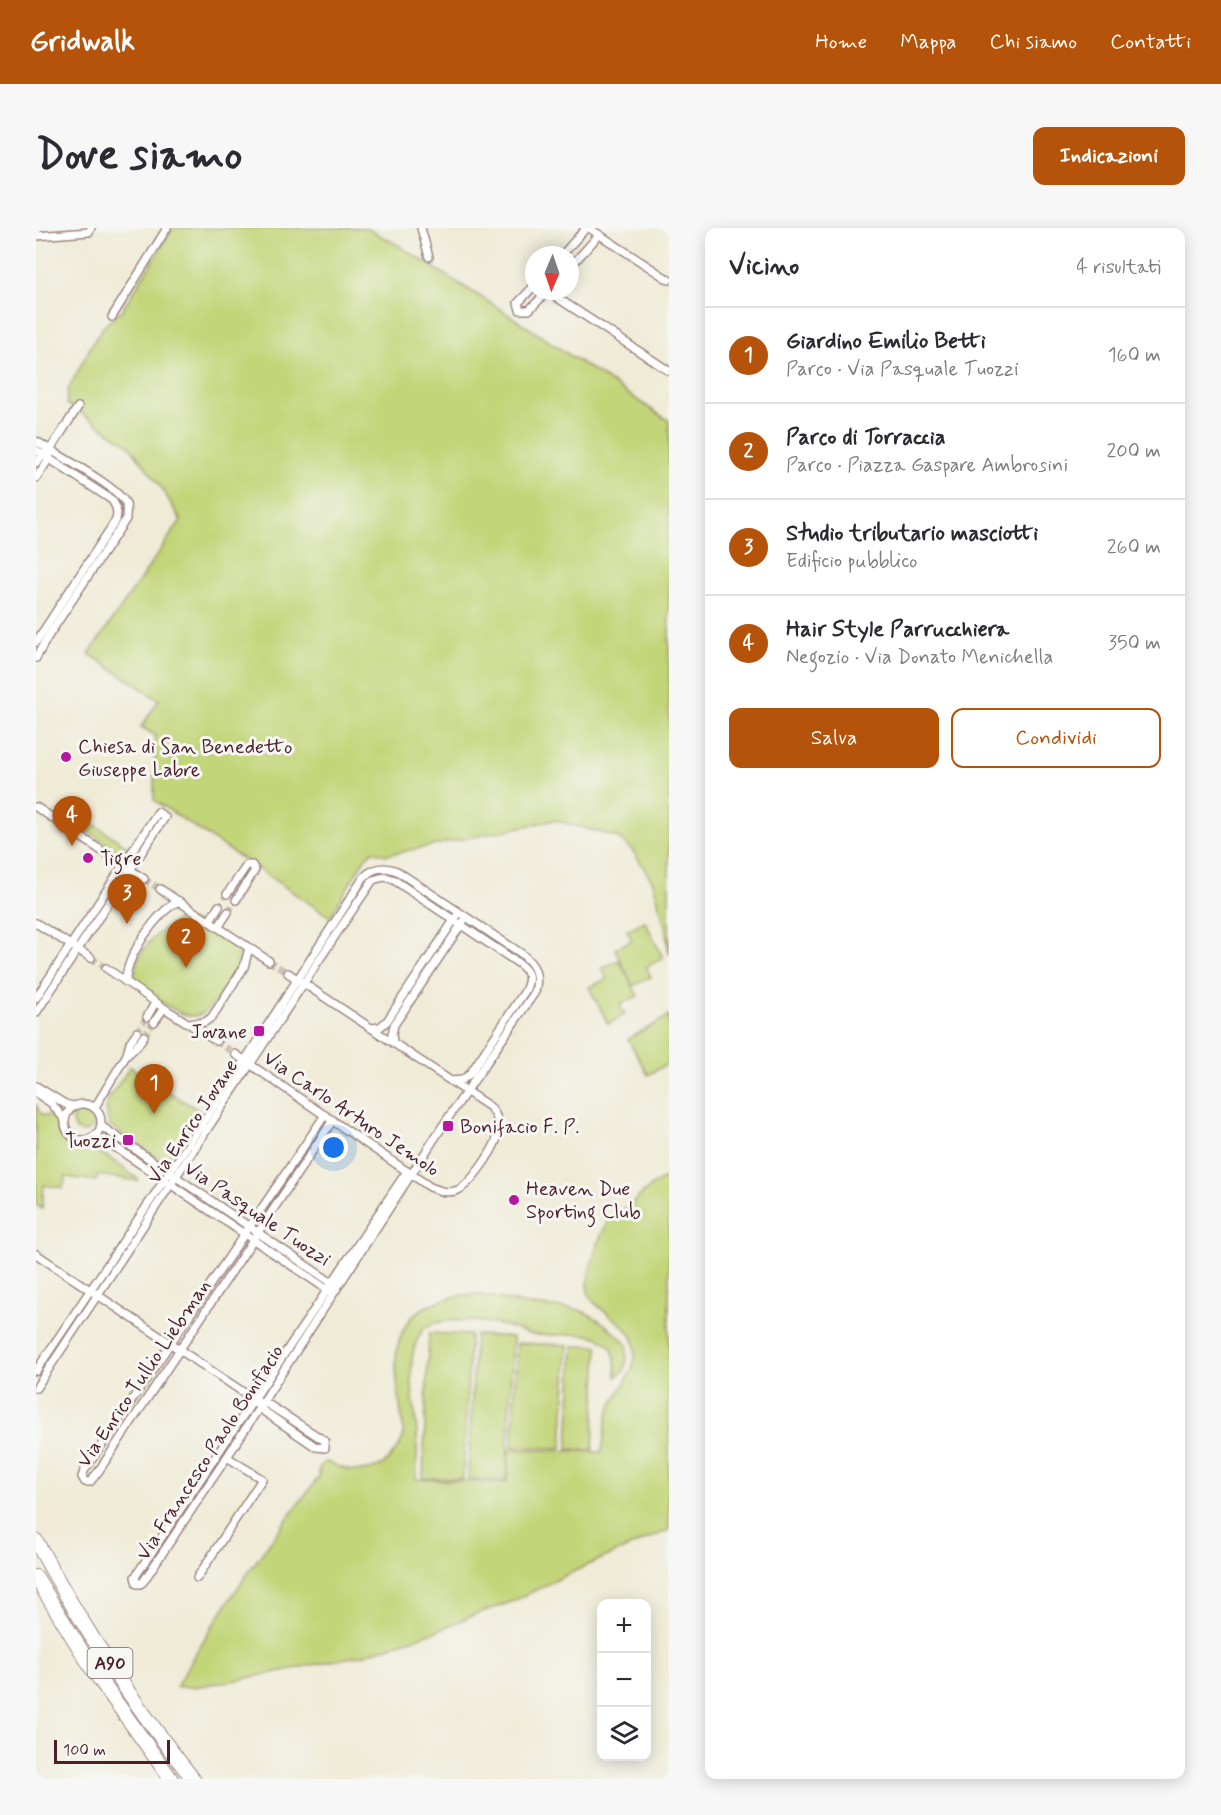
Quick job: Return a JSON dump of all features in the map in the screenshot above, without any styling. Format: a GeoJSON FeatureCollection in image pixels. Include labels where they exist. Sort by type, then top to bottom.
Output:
{"type":"FeatureCollection","features":[{"type":"Feature","properties":{"kind":"highway","name":"A90"},"geometry":{"type":"LineString","coordinates":[[36,1541],[101,1650],[193,1779]]}},
{"type":"Feature","properties":{"kind":"highway","name":"A90"},"geometry":{"type":"LineString","coordinates":[[36,1577],[93,1670],[171,1779]]}},
{"type":"Feature","properties":{"kind":"highway"},"geometry":{"type":"LineString","coordinates":[[175,1756],[203,1779]]}},
{"type":"Feature","properties":{"kind":"street"},"geometry":{"type":"LineString","coordinates":[[36,236],[89,232],[91,228]]}},
{"type":"Feature","properties":{"kind":"street"},"geometry":{"type":"LineString","coordinates":[[112,318],[166,228]]}},
{"type":"Feature","properties":{"kind":"street"},"geometry":{"type":"LineString","coordinates":[[421,228],[429,257]]}},
{"type":"Feature","properties":{"kind":"street"},"geometry":{"type":"LineString","coordinates":[[570,246],[587,228],[669,280]]}},
{"type":"Feature","properties":{"kind":"street"},"geometry":{"type":"LineString","coordinates":[[579,257],[599,235]]}},
{"type":"Feature","properties":{"kind":"street"},"geometry":{"type":"LineString","coordinates":[[525,296],[518,303],[521,310],[530,309],[539,300]]}},
{"type":"Feature","properties":{"kind":"street"},"geometry":{"type":"LineString","coordinates":[[562,300],[669,371]]}},
{"type":"Feature","properties":{"kind":"street"},"geometry":{"type":"LineString","coordinates":[[36,463],[42,454],[50,450],[78,407]]}},
{"type":"Feature","properties":{"kind":"street"},"geometry":{"type":"LineString","coordinates":[[36,441],[112,489],[125,503],[126,519],[39,638]]}},
{"type":"Feature","properties":{"kind":"street"},"geometry":{"type":"LineString","coordinates":[[36,478],[42,454]]}},
{"type":"Feature","properties":{"kind":"street"},"geometry":{"type":"LineString","coordinates":[[39,638],[113,524],[117,514],[112,500],[42,454]]}},
{"type":"Feature","properties":{"kind":"street"},"geometry":{"type":"LineString","coordinates":[[36,658],[44,646],[39,638]]}},
{"type":"Feature","properties":{"kind":"street"},"geometry":{"type":"LineString","coordinates":[[36,807],[144,879]]}},
{"type":"Feature","properties":{"kind":"street"},"geometry":{"type":"LineString","coordinates":[[36,1013],[74,948],[127,867],[158,812],[165,817],[127,867]]}},
{"type":"Feature","properties":{"kind":"street"},"geometry":{"type":"LineString","coordinates":[[227,894],[247,865],[252,865],[255,870],[236,900]]}},
{"type":"Feature","properties":{"kind":"street","name":"Via Enrico Jovane"},"geometry":{"type":"LineString","coordinates":[[36,1371],[248,1062],[336,928],[364,877],[380,867],[397,871],[459,913]]}},
{"type":"Feature","properties":{"kind":"street","name":"Via Enrico Jovane"},"geometry":{"type":"LineString","coordinates":[[336,928],[374,880],[381,877],[394,880],[454,921]]}},
{"type":"Feature","properties":{"kind":"street"},"geometry":{"type":"LineString","coordinates":[[160,889],[269,961]]}},
{"type":"Feature","properties":{"kind":"street"},"geometry":{"type":"LineString","coordinates":[[126,982],[131,959],[162,911],[179,901]]}},
{"type":"Feature","properties":{"kind":"street"},"geometry":{"type":"LineString","coordinates":[[210,920],[219,906]]}},
{"type":"Feature","properties":{"kind":"street"},"geometry":{"type":"LineString","coordinates":[[219,926],[228,912]]}},
{"type":"Feature","properties":{"kind":"street"},"geometry":{"type":"LineString","coordinates":[[372,1028],[380,1027],[387,1021],[459,913],[466,918],[394,1025],[393,1042]]}},
{"type":"Feature","properties":{"kind":"street","name":"Via Francesco Paolo Bonifacio"},"geometry":{"type":"LineString","coordinates":[[333,1288],[135,1578],[137,1584],[143,1582],[227,1457],[409,1172],[535,992],[538,980],[532,963],[466,918]]}},
{"type":"Feature","properties":{"kind":"street"},"geometry":{"type":"LineString","coordinates":[[451,1081],[462,1080],[470,1074],[529,982],[530,975],[527,969],[454,921]]}},
{"type":"Feature","properties":{"kind":"street"},"geometry":{"type":"LineString","coordinates":[[36,922],[91,958]]}},
{"type":"Feature","properties":{"kind":"street"},"geometry":{"type":"LineString","coordinates":[[36,998],[74,948]]}},
{"type":"Feature","properties":{"kind":"street"},"geometry":{"type":"LineString","coordinates":[[190,1024],[205,1022],[212,1017],[244,967],[249,948]]}},
{"type":"Feature","properties":{"kind":"street"},"geometry":{"type":"LineString","coordinates":[[106,968],[155,1003],[216,1041]]}},
{"type":"Feature","properties":{"kind":"street","name":"Via Carlo Arturo Jemolo"},"geometry":{"type":"LineString","coordinates":[[235,1053],[438,1191],[449,1192],[464,1187],[479,1168],[496,1141],[498,1123],[490,1107],[288,973]]}},
{"type":"Feature","properties":{"kind":"street"},"geometry":{"type":"LineString","coordinates":[[147,1017],[155,1003]]}},
{"type":"Feature","properties":{"kind":"street"},"geometry":{"type":"LineString","coordinates":[[154,1022],[164,1008]]}},
{"type":"Feature","properties":{"kind":"street"},"geometry":{"type":"LineString","coordinates":[[95,1107],[126,1056],[130,1042],[137,1032]]}},
{"type":"Feature","properties":{"kind":"street"},"geometry":{"type":"LineString","coordinates":[[126,1056],[144,1036]]}},
{"type":"Feature","properties":{"kind":"street"},"geometry":{"type":"LineString","coordinates":[[36,1086],[64,1104],[73,1106],[84,1103],[95,1107],[101,1116],[98,1133],[92,1138],[81,1140],[71,1136],[64,1120],[51,1103],[36,1093]]}},
{"type":"Feature","properties":{"kind":"street"},"geometry":{"type":"LineString","coordinates":[[64,1120],[67,1112],[73,1106]]}},
{"type":"Feature","properties":{"kind":"street","name":"Via Enrico Tullio Liebman"},"geometry":{"type":"LineString","coordinates":[[325,1115],[84,1471],[82,1477],[85,1482],[90,1482],[98,1472],[333,1120]]}},
{"type":"Feature","properties":{"kind":"street","name":"Via Pasquale Tuozzi"},"geometry":{"type":"LineString","coordinates":[[101,1126],[170,1178]]}},
{"type":"Feature","properties":{"kind":"street","name":"Via Pasquale Tuozzi"},"geometry":{"type":"LineString","coordinates":[[92,1138],[104,1139],[170,1178],[248,1230],[258,1232],[333,1288]]}},
{"type":"Feature","properties":{"kind":"street","name":"Via Enrico Jovane"},"geometry":{"type":"LineString","coordinates":[[36,1388],[170,1178]]}},
{"type":"Feature","properties":{"kind":"street","name":"Via Pasquale Tuozzi"},"geometry":{"type":"LineString","coordinates":[[248,1230],[253,1239],[333,1288]]}},
{"type":"Feature","properties":{"kind":"street"},"geometry":{"type":"LineString","coordinates":[[36,1254],[261,1404],[325,1441],[325,1448],[316,1447],[261,1404]]}},
{"type":"Feature","properties":{"kind":"street"},"geometry":{"type":"LineString","coordinates":[[197,1578],[262,1479],[227,1457]]}},
{"type":"Feature","properties":{"kind":"green space"},"geometry":{"type":"Polygon","coordinates":[[[173,228],[366,228],[396,244],[503,311],[669,421],[669,954],[665,927],[653,882],[633,851],[617,837],[554,820],[387,855],[372,851],[365,858],[330,917],[154,800],[155,735],[141,727],[159,700],[89,654],[181,520],[161,487],[129,445],[67,404],[68,390],[91,346],[103,327],[122,310],[173,228]]]}},
{"type":"Feature","properties":{"kind":"green space"},"geometry":{"type":"Polygon","coordinates":[[[82,816],[128,847],[117,851],[77,824],[82,816]]]}},
{"type":"Feature","properties":{"kind":"green space"},"geometry":{"type":"Polygon","coordinates":[[[181,919],[211,929],[232,944],[238,954],[232,976],[210,1008],[205,1012],[189,1016],[170,1008],[144,989],[137,980],[136,970],[138,959],[152,939],[181,919]]]}},
{"type":"Feature","properties":{"kind":"green space"},"geometry":{"type":"Polygon","coordinates":[[[645,921],[663,958],[646,967],[651,977],[633,986],[615,949],[632,940],[627,930],[645,921]]]}},
{"type":"Feature","properties":{"kind":"green space"},"geometry":{"type":"Polygon","coordinates":[[[619,960],[638,996],[620,1005],[625,1015],[608,1024],[589,987],[607,979],[602,968],[619,960]]]}},
{"type":"Feature","properties":{"kind":"green space"},"geometry":{"type":"Polygon","coordinates":[[[669,1016],[669,1063],[648,1075],[628,1039],[669,1016]]]}},
{"type":"Feature","properties":{"kind":"green space"},"geometry":{"type":"Polygon","coordinates":[[[130,1067],[201,1112],[165,1163],[109,1125],[107,1101],[130,1067]]]}},
{"type":"Feature","properties":{"kind":"green space"},"geometry":{"type":"Polygon","coordinates":[[[36,1104],[42,1114],[56,1118],[57,1129],[65,1142],[74,1147],[94,1149],[122,1167],[138,1181],[98,1175],[96,1181],[66,1177],[63,1188],[44,1185],[42,1209],[36,1205],[36,1104]]]}},
{"type":"Feature","properties":{"kind":"green space"},"geometry":{"type":"Polygon","coordinates":[[[79,1110],[87,1110],[94,1117],[94,1125],[87,1132],[79,1132],[72,1125],[72,1117],[79,1110]]]}},
{"type":"Feature","properties":{"kind":"green space"},"geometry":{"type":"Polygon","coordinates":[[[669,1176],[669,1530],[585,1566],[511,1602],[434,1632],[362,1655],[232,1681],[193,1687],[176,1687],[208,1632],[243,1579],[319,1477],[319,1468],[325,1462],[354,1471],[374,1469],[385,1463],[398,1447],[403,1437],[403,1430],[396,1376],[397,1351],[404,1328],[421,1309],[452,1297],[474,1295],[529,1305],[579,1310],[599,1320],[627,1345],[627,1358],[624,1371],[616,1377],[612,1350],[599,1338],[582,1334],[536,1335],[505,1326],[474,1321],[437,1322],[428,1326],[416,1342],[413,1354],[412,1381],[417,1440],[416,1479],[507,1483],[509,1449],[601,1452],[609,1411],[632,1368],[635,1349],[630,1333],[590,1297],[588,1282],[590,1271],[607,1223],[649,1188],[669,1176]]]}},
{"type":"Feature","properties":{"kind":"green space"},"geometry":{"type":"Polygon","coordinates":[[[429,1333],[470,1335],[463,1479],[423,1478],[429,1333]]]}},
{"type":"Feature","properties":{"kind":"green space"},"geometry":{"type":"Polygon","coordinates":[[[475,1335],[513,1337],[506,1481],[468,1479],[475,1335]]]}},
{"type":"Feature","properties":{"kind":"green space"},"geometry":{"type":"Polygon","coordinates":[[[517,1343],[568,1345],[562,1448],[512,1447],[517,1343]]]}},
{"type":"Feature","properties":{"kind":"green space"},"geometry":{"type":"Polygon","coordinates":[[[573,1346],[598,1346],[593,1450],[568,1449],[573,1346]]]}},
{"type":"Feature","properties":{"kind":"tunnel"},"geometry":{"type":"LineString","coordinates":[[144,879],[160,889]]}},
{"type":"Feature","properties":{"kind":"tunnel"},"geometry":{"type":"LineString","coordinates":[[228,912],[236,900]]}},
{"type":"Feature","properties":{"kind":"tunnel"},"geometry":{"type":"LineString","coordinates":[[91,958],[106,968]]}},
{"type":"Feature","properties":{"kind":"tunnel"},"geometry":{"type":"LineString","coordinates":[[269,961],[288,973]]}},
{"type":"Feature","properties":{"kind":"tunnel"},"geometry":{"type":"LineString","coordinates":[[137,1032],[147,1017]]}},
{"type":"Feature","properties":{"kind":"tunnel"},"geometry":{"type":"LineString","coordinates":[[144,1036],[154,1022]]}},
{"type":"Feature","properties":{"kind":"tunnel"},"geometry":{"type":"LineString","coordinates":[[216,1041],[235,1054]]}},
{"type":"Feature","properties":{"kind":"place","name":"Chiesa di San Benedetto Giuseppe Labre"},"geometry":{"type":"Point","coordinates":[66,757]}},
{"type":"Feature","properties":{"kind":"place","name":"Hair Style Parrucchiera"},"geometry":{"type":"Point","coordinates":[72,846]}},
{"type":"Feature","properties":{"kind":"place","name":"Tigre"},"geometry":{"type":"Point","coordinates":[88,858]}},
{"type":"Feature","properties":{"kind":"place","name":"Studio tributario masciotti"},"geometry":{"type":"Point","coordinates":[127,924]}},
{"type":"Feature","properties":{"kind":"place","name":"Parco di Torraccia"},"geometry":{"type":"Point","coordinates":[186,968]}},
{"type":"Feature","properties":{"kind":"place","name":"Jovane"},"geometry":{"type":"Point","coordinates":[259,1031]}},
{"type":"Feature","properties":{"kind":"place","name":"Giardino Emilio Betti"},"geometry":{"type":"Point","coordinates":[154,1114]}},
{"type":"Feature","properties":{"kind":"place","name":"Bonifacio F. P."},"geometry":{"type":"Point","coordinates":[448,1126]}},
{"type":"Feature","properties":{"kind":"place","name":"Tuozzi"},"geometry":{"type":"Point","coordinates":[128,1140]}},
{"type":"Feature","properties":{"kind":"place","name":"Heaven Due Sporting Club"},"geometry":{"type":"Point","coordinates":[514,1200]}}]}
